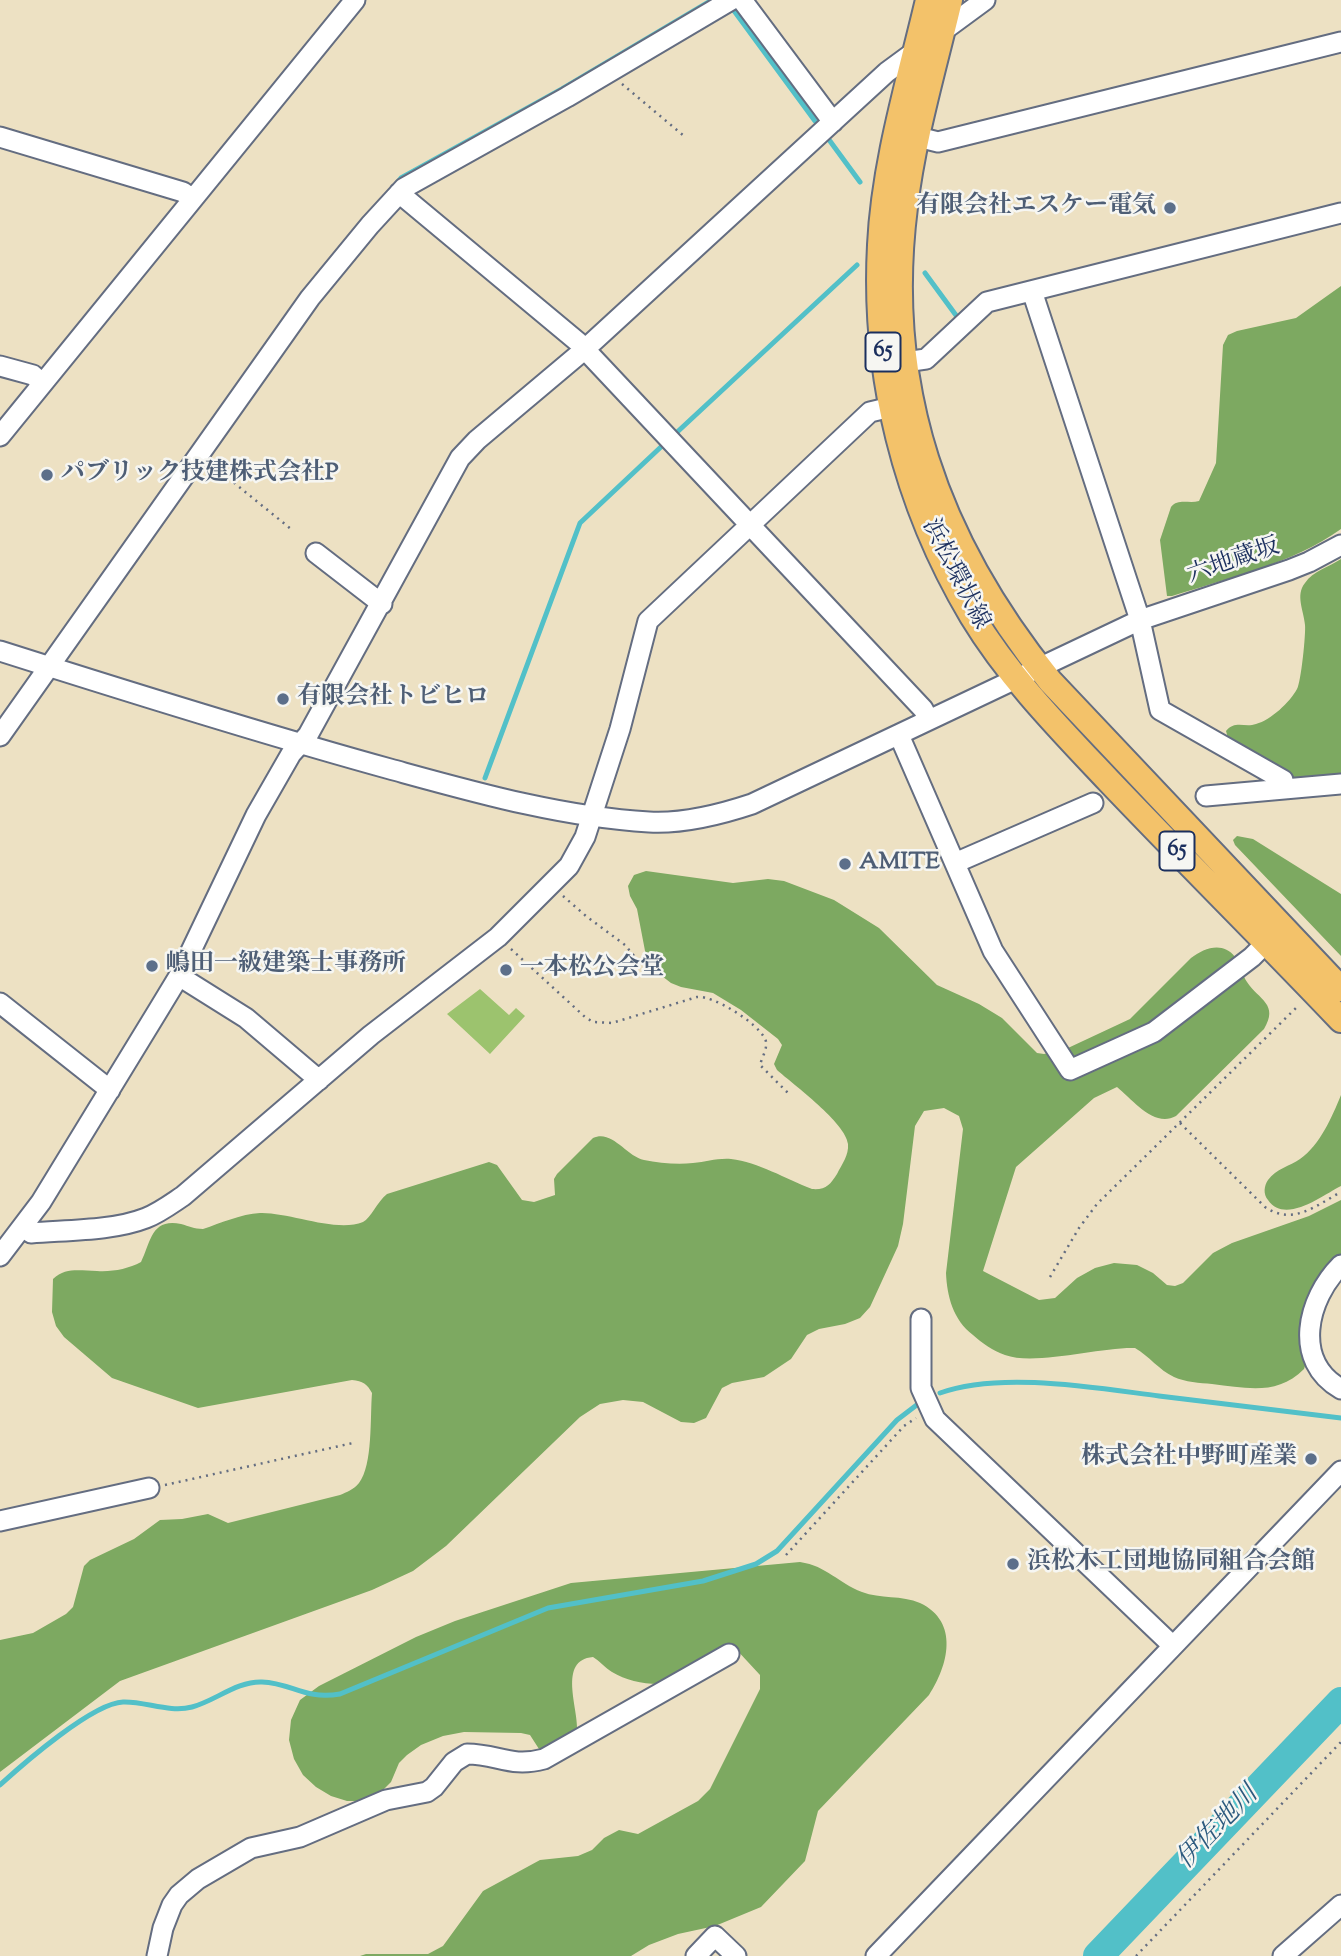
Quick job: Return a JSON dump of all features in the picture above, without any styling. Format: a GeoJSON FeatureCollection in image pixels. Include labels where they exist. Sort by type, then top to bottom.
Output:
{"type":"FeatureCollection","features":[{"type":"Feature","properties":{"kind":"main road","name":"浜松環状線"},"geometry":{"type":"LineString","coordinates":[[928,0],[890,166],[880,244],[880,322],[891,407],[908,475],[936,548],[972,617],[1042,711],[1341,1020]]}},
{"type":"Feature","properties":{"kind":"main road","name":"浜松環状線"},"geometry":{"type":"LineString","coordinates":[[950,0],[918,137],[905,207],[900,295],[905,362],[918,432],[948,520],[983,588],[1039,668],[1341,989]]}},
{"type":"Feature","properties":{"kind":"street"},"geometry":{"type":"LineString","coordinates":[[0,436],[355,0]]}},
{"type":"Feature","properties":{"kind":"street"},"geometry":{"type":"LineString","coordinates":[[0,736],[310,298],[399,193],[731,0]]}},
{"type":"Feature","properties":{"kind":"street"},"geometry":{"type":"LineString","coordinates":[[742,0],[833,122]]}},
{"type":"Feature","properties":{"kind":"street"},"geometry":{"type":"LineString","coordinates":[[0,1256],[23,1227],[179,975],[256,815],[291,754],[308,735],[454,469],[468,449],[584,350],[887,72],[985,0]]}},
{"type":"Feature","properties":{"kind":"street"},"geometry":{"type":"LineString","coordinates":[[918,137],[938,142],[1341,43]]}},
{"type":"Feature","properties":{"kind":"street"},"geometry":{"type":"LineString","coordinates":[[0,137],[183,192],[192,200]]}},
{"type":"Feature","properties":{"kind":"street"},"geometry":{"type":"LineString","coordinates":[[399,193],[578,342],[923,709],[929,720]]}},
{"type":"Feature","properties":{"kind":"street"},"geometry":{"type":"LineString","coordinates":[[905,362],[926,359],[987,302],[1341,214]]}},
{"type":"Feature","properties":{"kind":"street"},"geometry":{"type":"LineString","coordinates":[[1032,291],[1140,620],[1160,710],[1283,780],[1284,789]]}},
{"type":"Feature","properties":{"kind":"street"},"geometry":{"type":"LineString","coordinates":[[0,366],[33,375],[43,383]]}},
{"type":"Feature","properties":{"kind":"street"},"geometry":{"type":"LineString","coordinates":[[23,1227],[31,1233],[123,1224],[145,1219],[165,1209],[371,1035],[498,937],[569,866],[578,852],[620,729],[648,621],[870,412],[891,407]]}},
{"type":"Feature","properties":{"kind":"street","name":"六地蔵坂"},"geometry":{"type":"LineString","coordinates":[[0,651],[299,744],[487,796],[592,815],[650,822],[689,820],[727,812],[776,793],[1140,620],[1289,570],[1341,545]]}},
{"type":"Feature","properties":{"kind":"street"},"geometry":{"type":"LineString","coordinates":[[316,553],[382,604]]}},
{"type":"Feature","properties":{"kind":"street"},"geometry":{"type":"LineString","coordinates":[[899,734],[993,951],[1070,1070],[1154,1032],[1252,957],[1267,942]]}},
{"type":"Feature","properties":{"kind":"street"},"geometry":{"type":"LineString","coordinates":[[1206,796],[1341,784]]}},
{"type":"Feature","properties":{"kind":"street"},"geometry":{"type":"LineString","coordinates":[[955,863],[1093,803]]}},
{"type":"Feature","properties":{"kind":"street"},"geometry":{"type":"LineString","coordinates":[[179,975],[246,1017],[318,1080]]}},
{"type":"Feature","properties":{"kind":"street"},"geometry":{"type":"LineString","coordinates":[[0,1003],[110,1090]]}},
{"type":"Feature","properties":{"kind":"street"},"geometry":{"type":"LineString","coordinates":[[1341,1265],[1320,1290],[1313,1306],[1310,1324],[1313,1357],[1320,1372],[1341,1390]]}},
{"type":"Feature","properties":{"kind":"street"},"geometry":{"type":"LineString","coordinates":[[921,1319],[921,1388],[938,1422],[1173,1646]]}},
{"type":"Feature","properties":{"kind":"street"},"geometry":{"type":"LineString","coordinates":[[876,1956],[1341,1471]]}},
{"type":"Feature","properties":{"kind":"street"},"geometry":{"type":"LineString","coordinates":[[0,1521],[149,1488]]}},
{"type":"Feature","properties":{"kind":"street"},"geometry":{"type":"LineString","coordinates":[[157,1956],[166,1916],[179,1895],[198,1879],[239,1853],[263,1844],[300,1837],[386,1800],[427,1792],[454,1762],[467,1754],[514,1763],[544,1759],[729,1654]]}},
{"type":"Feature","properties":{"kind":"street"},"geometry":{"type":"LineString","coordinates":[[1283,1956],[1341,1905]]}},
{"type":"Feature","properties":{"kind":"street"},"geometry":{"type":"LineString","coordinates":[[696,1956],[715,1936],[736,1956]]}},
{"type":"Feature","properties":{"kind":"path"},"geometry":{"type":"LineString","coordinates":[[608,73],[684,136]]}},
{"type":"Feature","properties":{"kind":"path"},"geometry":{"type":"LineString","coordinates":[[199,455],[291,529]]}},
{"type":"Feature","properties":{"kind":"path"},"geometry":{"type":"LineString","coordinates":[[551,885],[625,945],[635,957]]}},
{"type":"Feature","properties":{"kind":"path"},"geometry":{"type":"LineString","coordinates":[[498,937],[585,1017],[593,1021],[611,1023],[696,997],[710,998],[738,1014],[764,1037],[766,1046],[760,1065],[789,1094]]}},
{"type":"Feature","properties":{"kind":"path"},"geometry":{"type":"LineString","coordinates":[[1049,1277],[1087,1216],[1314,991]]}},
{"type":"Feature","properties":{"kind":"path"},"geometry":{"type":"LineString","coordinates":[[1180,1123],[1274,1213],[1296,1215],[1341,1192]]}},
{"type":"Feature","properties":{"kind":"path"},"geometry":{"type":"LineString","coordinates":[[786,1555],[904,1426],[931,1410]]}},
{"type":"Feature","properties":{"kind":"path"},"geometry":{"type":"LineString","coordinates":[[149,1488],[353,1443]]}},
{"type":"Feature","properties":{"kind":"path"},"geometry":{"type":"LineString","coordinates":[[1136,1956],[1341,1742]]}},
{"type":"Feature","properties":{"kind":"green space"},"geometry":{"type":"Polygon","coordinates":[[[1341,286],[1341,529],[1281,561],[1167,596],[1160,540],[1171,507],[1180,502],[1199,501],[1216,463],[1223,345],[1228,335],[1296,318],[1341,286]]]}},
{"type":"Feature","properties":{"kind":"green space"},"geometry":{"type":"Polygon","coordinates":[[[1341,559],[1341,777],[1298,780],[1228,738],[1226,731],[1233,726],[1252,725],[1268,719],[1294,694],[1300,678],[1305,638],[1300,598],[1302,588],[1312,575],[1341,559]]]}},
{"type":"Feature","properties":{"kind":"green space"},"geometry":{"type":"Polygon","coordinates":[[[1237,836],[1253,839],[1341,894],[1341,956],[1235,845],[1233,840],[1237,836]]]}},
{"type":"Feature","properties":{"kind":"green space"},"geometry":{"type":"Polygon","coordinates":[[[646,871],[733,883],[768,879],[784,881],[834,900],[879,928],[937,985],[1002,1018],[1037,1053],[1044,1054],[1068,1048],[1130,1019],[1191,958],[1202,951],[1219,948],[1230,952],[1237,960],[1247,982],[1266,1003],[1269,1014],[1264,1029],[1176,1116],[1168,1119],[1152,1116],[1117,1087],[1094,1098],[1016,1167],[983,1271],[1039,1300],[1055,1298],[1077,1278],[1095,1268],[1114,1263],[1137,1265],[1153,1273],[1167,1285],[1175,1286],[1183,1283],[1213,1253],[1232,1243],[1309,1216],[1341,1200],[1341,1257],[1304,1369],[1294,1378],[1272,1387],[1249,1388],[1178,1379],[1135,1348],[1018,1358],[996,1351],[980,1341],[960,1322],[952,1307],[946,1273],[963,1129],[959,1116],[944,1108],[924,1111],[915,1126],[898,1246],[870,1307],[860,1318],[807,1335],[791,1359],[764,1377],[732,1383],[722,1388],[706,1418],[694,1423],[681,1422],[643,1402],[623,1400],[600,1404],[580,1417],[446,1546],[413,1571],[372,1590],[120,1681],[0,1772],[0,1640],[33,1633],[66,1614],[73,1607],[84,1566],[90,1560],[134,1539],[160,1520],[208,1514],[228,1523],[340,1495],[359,1483],[369,1453],[372,1393],[359,1381],[352,1380],[198,1408],[112,1378],[64,1337],[56,1326],[52,1312],[53,1279],[58,1275],[74,1271],[114,1270],[141,1262],[154,1233],[158,1228],[171,1223],[203,1229],[260,1213],[326,1224],[352,1225],[369,1217],[387,1194],[489,1162],[497,1165],[522,1200],[534,1202],[555,1195],[554,1179],[557,1174],[593,1138],[600,1136],[613,1140],[637,1158],[644,1160],[681,1164],[731,1159],[762,1167],[812,1189],[824,1188],[830,1184],[847,1152],[845,1135],[829,1115],[777,1070],[774,1064],[782,1045],[778,1039],[741,1010],[713,993],[681,987],[654,970],[646,956],[637,909],[628,886],[634,875],[646,871]]]}},
{"type":"Feature","properties":{"kind":"green space"},"geometry":{"type":"Polygon","coordinates":[[[480,989],[509,1015],[516,1008],[525,1016],[490,1054],[447,1014],[480,989]]]}},
{"type":"Feature","properties":{"kind":"green space"},"geometry":{"type":"Polygon","coordinates":[[[1341,1095],[1341,1186],[1304,1206],[1284,1210],[1275,1207],[1265,1195],[1268,1180],[1279,1170],[1300,1159],[1314,1146],[1341,1095]]]}},
{"type":"Feature","properties":{"kind":"green space"},"geometry":{"type":"Polygon","coordinates":[[[800,1562],[818,1567],[862,1592],[920,1603],[933,1611],[941,1621],[947,1645],[941,1671],[929,1695],[818,1811],[805,1861],[761,1907],[715,1926],[678,1934],[649,1945],[631,1956],[360,1956],[428,1954],[443,1946],[483,1891],[540,1860],[578,1856],[592,1850],[604,1838],[619,1830],[638,1834],[698,1801],[710,1789],[760,1689],[760,1675],[735,1648],[658,1684],[622,1677],[593,1657],[582,1660],[576,1667],[572,1687],[577,1731],[547,1750],[539,1749],[530,1735],[521,1733],[464,1732],[443,1736],[421,1745],[407,1755],[383,1790],[358,1801],[331,1796],[303,1775],[294,1759],[289,1740],[291,1720],[300,1700],[319,1686],[416,1637],[455,1621],[571,1583],[800,1562]]]}},
{"type":"Feature","properties":{"kind":"waterway"},"geometry":{"type":"LineString","coordinates":[[397,183],[401,178],[562,89],[712,0]]}},
{"type":"Feature","properties":{"kind":"waterway"},"geometry":{"type":"LineString","coordinates":[[732,8],[815,121]]}},
{"type":"Feature","properties":{"kind":"waterway"},"geometry":{"type":"LineString","coordinates":[[827,137],[860,182]]}},
{"type":"Feature","properties":{"kind":"waterway"},"geometry":{"type":"LineString","coordinates":[[674,435],[857,265]]}},
{"type":"Feature","properties":{"kind":"waterway"},"geometry":{"type":"LineString","coordinates":[[925,273],[958,318]]}},
{"type":"Feature","properties":{"kind":"waterway"},"geometry":{"type":"LineString","coordinates":[[485,778],[580,523],[663,445]]}},
{"type":"Feature","properties":{"kind":"waterway"},"geometry":{"type":"LineString","coordinates":[[940,1393],[964,1386],[991,1383],[1048,1383],[1341,1418]]}},
{"type":"Feature","properties":{"kind":"waterway"},"geometry":{"type":"LineString","coordinates":[[0,1785],[59,1736],[94,1712],[110,1705],[131,1702],[166,1708],[192,1707],[235,1688],[262,1682],[317,1695],[340,1694],[548,1608],[703,1581],[756,1564],[777,1551],[897,1420],[918,1404]]}},
{"type":"Feature","properties":{"kind":"waterway","name":"伊佐地川"},"geometry":{"type":"LineString","coordinates":[[1098,1956],[1341,1702]]}},
{"type":"Feature","properties":{"kind":"place","name":"有限会社エスケー電気"},"geometry":{"type":"Point","coordinates":[1170,208]}},
{"type":"Feature","properties":{"kind":"place","name":"パブリック技建株式会社P"},"geometry":{"type":"Point","coordinates":[47,475]}},
{"type":"Feature","properties":{"kind":"place","name":"有限会社トビヒロ"},"geometry":{"type":"Point","coordinates":[283,699]}},
{"type":"Feature","properties":{"kind":"place","name":"AMITE"},"geometry":{"type":"Point","coordinates":[845,864]}},
{"type":"Feature","properties":{"kind":"place","name":"嶋田一級建築士事務所"},"geometry":{"type":"Point","coordinates":[152,966]}},
{"type":"Feature","properties":{"kind":"place","name":"一本松公会堂"},"geometry":{"type":"Point","coordinates":[506,970]}},
{"type":"Feature","properties":{"kind":"place","name":"株式会社中野町産業"},"geometry":{"type":"Point","coordinates":[1311,1459]}},
{"type":"Feature","properties":{"kind":"place","name":"浜松木工団地協同組合会館"},"geometry":{"type":"Point","coordinates":[1013,1564]}}]}
